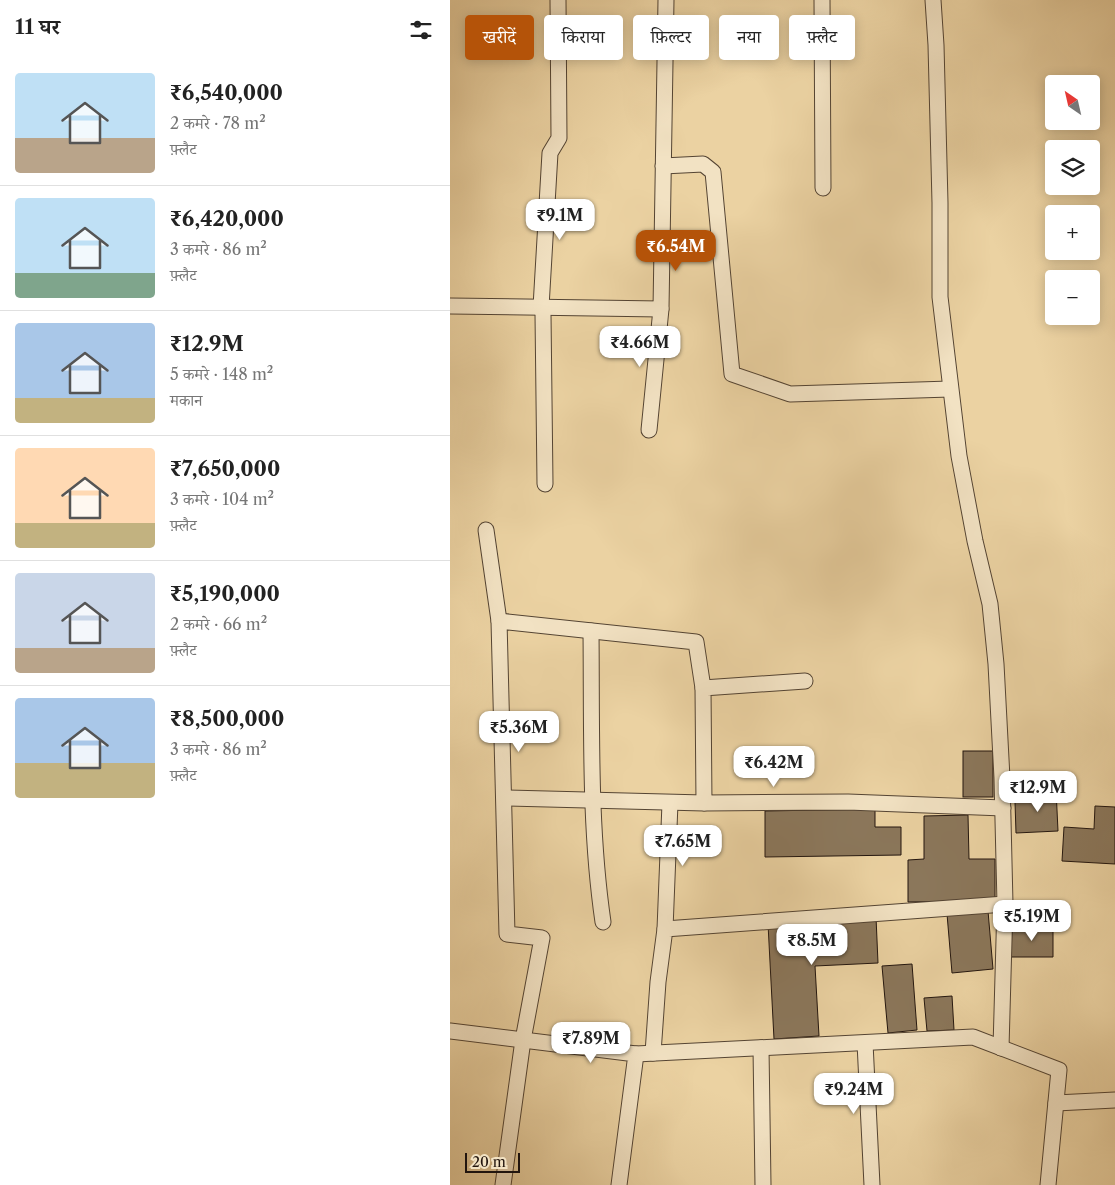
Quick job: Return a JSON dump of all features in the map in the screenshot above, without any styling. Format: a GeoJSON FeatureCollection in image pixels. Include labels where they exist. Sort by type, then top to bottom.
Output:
{"type":"FeatureCollection","features":[{"type":"Feature","properties":{"kind":"street"},"geometry":{"type":"LineString","coordinates":[[545,484],[543,324],[541,307],[550,154],[560,138],[558,0]]}},
{"type":"Feature","properties":{"kind":"street"},"geometry":{"type":"LineString","coordinates":[[650,430],[660,309],[666,0]]}},
{"type":"Feature","properties":{"kind":"street"},"geometry":{"type":"LineString","coordinates":[[822,0],[823,188]]}},
{"type":"Feature","properties":{"kind":"street"},"geometry":{"type":"LineString","coordinates":[[933,0],[940,204],[940,297],[959,456],[975,540],[990,604],[996,664],[1003,808],[1005,904],[1001,1048]]}},
{"type":"Feature","properties":{"kind":"street"},"geometry":{"type":"LineString","coordinates":[[663,166],[703,164],[713,172],[732,374],[790,394],[950,389]]}},
{"type":"Feature","properties":{"kind":"street"},"geometry":{"type":"LineString","coordinates":[[450,306],[660,309]]}},
{"type":"Feature","properties":{"kind":"street"},"geometry":{"type":"LineString","coordinates":[[486,530],[500,621],[507,934],[542,938],[523,1040],[503,1185]]}},
{"type":"Feature","properties":{"kind":"street"},"geometry":{"type":"LineString","coordinates":[[500,621],[696,642],[703,688],[704,803]]}},
{"type":"Feature","properties":{"kind":"street"},"geometry":{"type":"LineString","coordinates":[[591,631],[593,801],[603,922]]}},
{"type":"Feature","properties":{"kind":"street"},"geometry":{"type":"LineString","coordinates":[[703,688],[805,681]]}},
{"type":"Feature","properties":{"kind":"street"},"geometry":{"type":"LineString","coordinates":[[505,798],[670,803],[848,802],[1003,808]]}},
{"type":"Feature","properties":{"kind":"street"},"geometry":{"type":"LineString","coordinates":[[653,1053],[658,982],[665,929],[670,803]]}},
{"type":"Feature","properties":{"kind":"street"},"geometry":{"type":"LineString","coordinates":[[665,929],[1005,904]]}},
{"type":"Feature","properties":{"kind":"street"},"geometry":{"type":"LineString","coordinates":[[450,1031],[636,1054],[974,1037],[1060,1070],[1048,1185]]}},
{"type":"Feature","properties":{"kind":"street"},"geometry":{"type":"LineString","coordinates":[[865,1043],[872,1185]]}},
{"type":"Feature","properties":{"kind":"street"},"geometry":{"type":"LineString","coordinates":[[761,1048],[763,1185]]}},
{"type":"Feature","properties":{"kind":"street"},"geometry":{"type":"LineString","coordinates":[[619,1185],[636,1054]]}},
{"type":"Feature","properties":{"kind":"street"},"geometry":{"type":"LineString","coordinates":[[1056,1103],[1115,1100]]}},
{"type":"Feature","properties":{"kind":"building"},"geometry":{"type":"Polygon","coordinates":[[[963,751],[993,751],[993,797],[963,797],[963,751]]]}},
{"type":"Feature","properties":{"kind":"building"},"geometry":{"type":"Polygon","coordinates":[[[1056,789],[1058,831],[1016,833],[1015,802],[1036,801],[1035,790],[1056,789]]]}},
{"type":"Feature","properties":{"kind":"building"},"geometry":{"type":"Polygon","coordinates":[[[1095,806],[1115,807],[1115,864],[1062,861],[1064,827],[1094,829],[1095,806]]]}},
{"type":"Feature","properties":{"kind":"building"},"geometry":{"type":"Polygon","coordinates":[[[875,809],[875,827],[901,827],[901,855],[765,857],[765,811],[875,809]]]}},
{"type":"Feature","properties":{"kind":"building"},"geometry":{"type":"Polygon","coordinates":[[[968,815],[969,859],[995,859],[995,901],[908,902],[908,860],[924,859],[924,816],[968,815]]]}},
{"type":"Feature","properties":{"kind":"building"},"geometry":{"type":"Polygon","coordinates":[[[988,911],[993,969],[952,973],[947,914],[988,911]]]}},
{"type":"Feature","properties":{"kind":"building"},"geometry":{"type":"Polygon","coordinates":[[[876,917],[878,963],[815,966],[819,1036],[774,1039],[768,924],[876,917]]]}},
{"type":"Feature","properties":{"kind":"building"},"geometry":{"type":"Polygon","coordinates":[[[1012,927],[1053,927],[1053,957],[1011,957],[1012,927]]]}},
{"type":"Feature","properties":{"kind":"building"},"geometry":{"type":"Polygon","coordinates":[[[912,964],[917,1030],[888,1033],[882,966],[912,964]]]}},
{"type":"Feature","properties":{"kind":"building"},"geometry":{"type":"Polygon","coordinates":[[[952,996],[954,1030],[927,1031],[924,998],[952,996]]]}}]}
